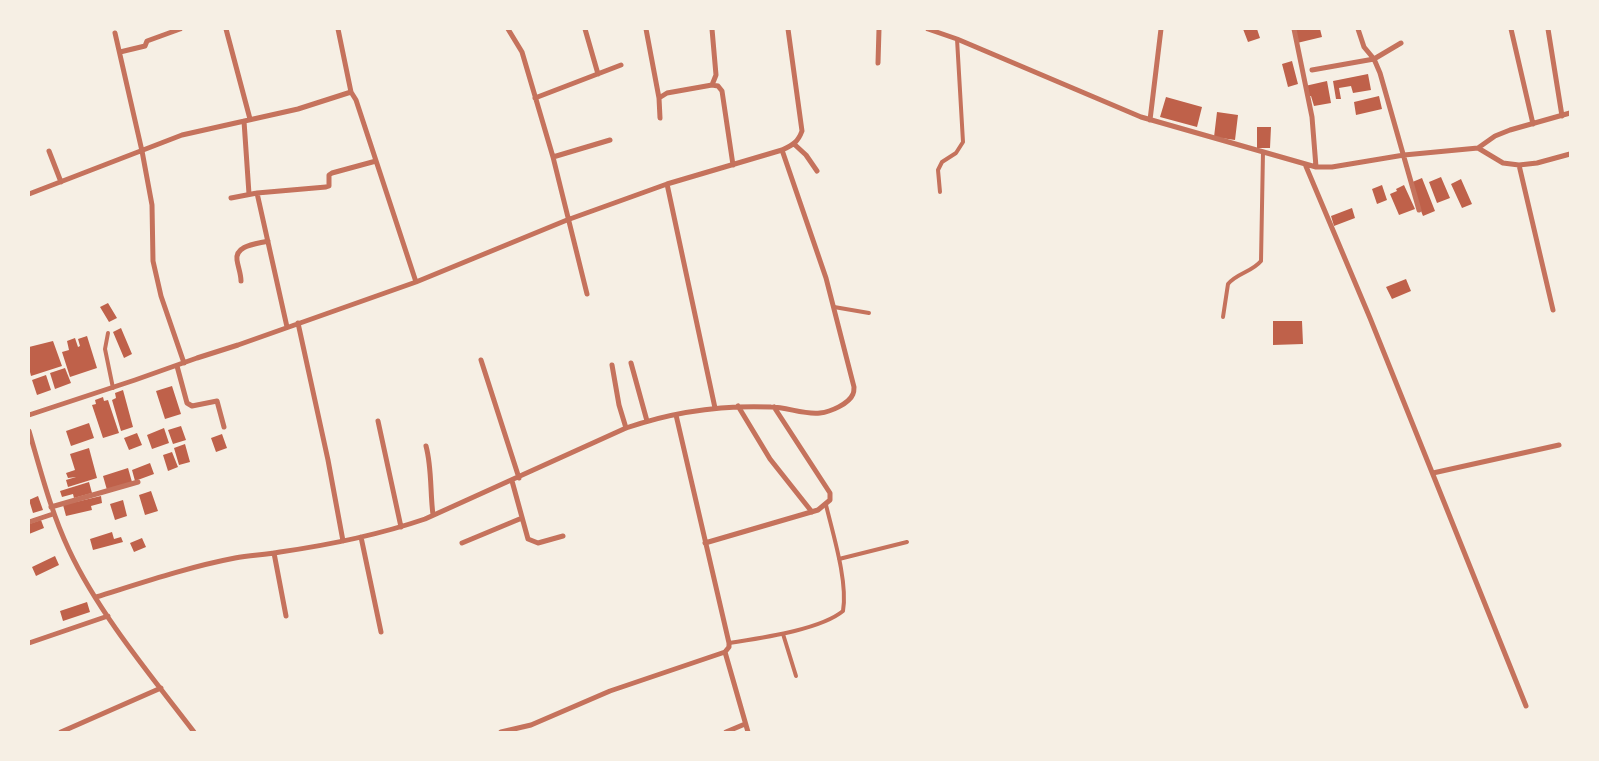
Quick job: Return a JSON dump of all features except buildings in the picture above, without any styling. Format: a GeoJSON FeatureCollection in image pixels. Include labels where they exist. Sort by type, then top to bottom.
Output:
{"type":"FeatureCollection","features":[{"type":"Feature","properties":{"kind":"street"},"geometry":{"type":"LineString","coordinates":[[120,52],[145,46],[147,41],[180,29]]}},
{"type":"Feature","properties":{"kind":"street"},"geometry":{"type":"LineString","coordinates":[[226,29],[250,119]]}},
{"type":"Feature","properties":{"kind":"street"},"geometry":{"type":"LineString","coordinates":[[338,29],[351,92],[356,100],[416,282]]}},
{"type":"Feature","properties":{"kind":"street"},"geometry":{"type":"LineString","coordinates":[[508,29],[522,52],[536,98],[553,157],[587,294]]}},
{"type":"Feature","properties":{"kind":"street"},"geometry":{"type":"LineString","coordinates":[[585,29],[598,74]]}},
{"type":"Feature","properties":{"kind":"street"},"geometry":{"type":"LineString","coordinates":[[646,29],[659,98],[660,118]]}},
{"type":"Feature","properties":{"kind":"street"},"geometry":{"type":"LineString","coordinates":[[712,29],[716,75],[712,85]]}},
{"type":"Feature","properties":{"kind":"street"},"geometry":{"type":"LineString","coordinates":[[29,415],[113,388],[416,282],[568,220],[667,184],[782,150],[794,144],[799,139],[802,131],[788,29]]}},
{"type":"Feature","properties":{"kind":"street"},"geometry":{"type":"LineString","coordinates":[[878,63],[879,29]]}},
{"type":"Feature","properties":{"kind":"street"},"geometry":{"type":"LineString","coordinates":[[928,29],[957,39],[1150,120],[1316,167],[1351,165],[1404,155],[1478,148],[1495,136],[1510,130],[1570,113]]}},
{"type":"Feature","properties":{"kind":"street"},"geometry":{"type":"LineString","coordinates":[[1150,120],[1161,29]]}},
{"type":"Feature","properties":{"kind":"street"},"geometry":{"type":"LineString","coordinates":[[1294,29],[1312,117],[1316,167]]}},
{"type":"Feature","properties":{"kind":"street"},"geometry":{"type":"LineString","coordinates":[[1358,29],[1364,47],[1374,58],[1380,73],[1419,210]]}},
{"type":"Feature","properties":{"kind":"street"},"geometry":{"type":"LineString","coordinates":[[1511,29],[1534,124]]}},
{"type":"Feature","properties":{"kind":"street"},"geometry":{"type":"LineString","coordinates":[[1548,29],[1562,116]]}},
{"type":"Feature","properties":{"kind":"street"},"geometry":{"type":"LineString","coordinates":[[115,33],[142,151],[152,205],[153,261],[161,296],[184,363]]}},
{"type":"Feature","properties":{"kind":"street"},"geometry":{"type":"LineString","coordinates":[[1312,70],[1374,58],[1401,43]]}},
{"type":"Feature","properties":{"kind":"street"},"geometry":{"type":"LineString","coordinates":[[536,98],[621,65]]}},
{"type":"Feature","properties":{"kind":"street"},"geometry":{"type":"LineString","coordinates":[[659,98],[667,94],[712,85],[718,86],[722,91],[733,164]]}},
{"type":"Feature","properties":{"kind":"street"},"geometry":{"type":"LineString","coordinates":[[29,194],[182,135],[298,109],[351,92]]}},
{"type":"Feature","properties":{"kind":"street"},"geometry":{"type":"LineString","coordinates":[[244,121],[249,194]]}},
{"type":"Feature","properties":{"kind":"street"},"geometry":{"type":"LineString","coordinates":[[553,157],[610,140]]}},
{"type":"Feature","properties":{"kind":"street"},"geometry":{"type":"LineString","coordinates":[[794,144],[806,155],[816,171]]}},
{"type":"Feature","properties":{"kind":"street"},"geometry":{"type":"LineString","coordinates":[[1478,148],[1503,163],[1518,165],[1537,163],[1569,154],[1570,161]]}},
{"type":"Feature","properties":{"kind":"street"},"geometry":{"type":"LineString","coordinates":[[96,597],[235,558],[343,542],[401,527],[434,515],[626,428],[647,421],[715,408],[738,406],[774,407],[811,414],[821,413],[839,406],[853,394],[854,387],[834,306],[782,150]]}},
{"type":"Feature","properties":{"kind":"street"},"geometry":{"type":"LineString","coordinates":[[49,151],[61,182]]}},
{"type":"Feature","properties":{"kind":"street"},"geometry":{"type":"LineString","coordinates":[[231,198],[257,193],[326,187],[329,186],[329,175],[332,173],[376,161]]}},
{"type":"Feature","properties":{"kind":"street"},"geometry":{"type":"LineString","coordinates":[[1305,164],[1434,473],[1526,706]]}},
{"type":"Feature","properties":{"kind":"street"},"geometry":{"type":"LineString","coordinates":[[1518,165],[1553,310]]}},
{"type":"Feature","properties":{"kind":"street"},"geometry":{"type":"LineString","coordinates":[[667,184],[715,408]]}},
{"type":"Feature","properties":{"kind":"street"},"geometry":{"type":"LineString","coordinates":[[257,193],[287,327]]}},
{"type":"Feature","properties":{"kind":"street"},"geometry":{"type":"LineString","coordinates":[[241,281],[236,258],[238,253],[242,249],[268,241]]}},
{"type":"Feature","properties":{"kind":"street"},"geometry":{"type":"LineString","coordinates":[[298,323],[328,460],[343,542]]}},
{"type":"Feature","properties":{"kind":"street"},"geometry":{"type":"LineString","coordinates":[[481,360],[519,478]]}},
{"type":"Feature","properties":{"kind":"street"},"geometry":{"type":"LineString","coordinates":[[631,363],[647,421]]}},
{"type":"Feature","properties":{"kind":"street"},"geometry":{"type":"LineString","coordinates":[[612,365],[619,405],[626,428]]}},
{"type":"Feature","properties":{"kind":"street"},"geometry":{"type":"LineString","coordinates":[[177,366],[188,403],[192,406],[217,400],[224,427]]}},
{"type":"Feature","properties":{"kind":"street"},"geometry":{"type":"LineString","coordinates":[[738,406],[770,459],[812,512]]}},
{"type":"Feature","properties":{"kind":"street"},"geometry":{"type":"LineString","coordinates":[[706,543],[812,512],[826,505],[830,500],[830,494],[774,407]]}},
{"type":"Feature","properties":{"kind":"street"},"geometry":{"type":"LineString","coordinates":[[501,732],[531,725],[610,691],[725,652],[729,647],[676,415]]}},
{"type":"Feature","properties":{"kind":"street"},"geometry":{"type":"LineString","coordinates":[[378,421],[401,527]]}},
{"type":"Feature","properties":{"kind":"street"},"geometry":{"type":"LineString","coordinates":[[29,431],[53,514],[70,552],[108,616],[194,732]]}},
{"type":"Feature","properties":{"kind":"street"},"geometry":{"type":"LineString","coordinates":[[1434,473],[1559,445]]}},
{"type":"Feature","properties":{"kind":"street"},"geometry":{"type":"LineString","coordinates":[[426,446],[430,462],[430,485],[434,515]]}},
{"type":"Feature","properties":{"kind":"street"},"geometry":{"type":"LineString","coordinates":[[512,481],[528,539],[531,542],[538,543],[563,536]]}},
{"type":"Feature","properties":{"kind":"street"},"geometry":{"type":"LineString","coordinates":[[51,506],[138,482]]}},
{"type":"Feature","properties":{"kind":"street"},"geometry":{"type":"LineString","coordinates":[[29,522],[53,514]]}},
{"type":"Feature","properties":{"kind":"street"},"geometry":{"type":"LineString","coordinates":[[462,543],[522,518]]}},
{"type":"Feature","properties":{"kind":"street"},"geometry":{"type":"LineString","coordinates":[[361,537],[381,632]]}},
{"type":"Feature","properties":{"kind":"street"},"geometry":{"type":"LineString","coordinates":[[274,553],[286,616]]}},
{"type":"Feature","properties":{"kind":"street"},"geometry":{"type":"LineString","coordinates":[[29,643],[108,616]]}},
{"type":"Feature","properties":{"kind":"street"},"geometry":{"type":"LineString","coordinates":[[725,652],[748,732]]}},
{"type":"Feature","properties":{"kind":"street"},"geometry":{"type":"LineString","coordinates":[[61,732],[161,688]]}},
{"type":"Feature","properties":{"kind":"street"},"geometry":{"type":"LineString","coordinates":[[726,732],[745,724]]}},
{"type":"Feature","properties":{"kind":"lane"},"geometry":{"type":"LineString","coordinates":[[940,192],[938,170],[942,162],[956,153],[963,142],[957,39]]}},
{"type":"Feature","properties":{"kind":"lane"},"geometry":{"type":"LineString","coordinates":[[1222,317],[1228,284],[1231,280],[1257,266],[1261,261],[1263,152]]}},
{"type":"Feature","properties":{"kind":"lane"},"geometry":{"type":"LineString","coordinates":[[834,306],[869,313]]}},
{"type":"Feature","properties":{"kind":"lane"},"geometry":{"type":"LineString","coordinates":[[108,333],[105,349],[113,388]]}},
{"type":"Feature","properties":{"kind":"lane"},"geometry":{"type":"LineString","coordinates":[[729,643],[782,634],[835,618],[843,610],[844,603],[839,559],[826,505]]}},
{"type":"Feature","properties":{"kind":"lane"},"geometry":{"type":"LineString","coordinates":[[839,559],[907,542]]}},
{"type":"Feature","properties":{"kind":"lane"},"geometry":{"type":"LineString","coordinates":[[782,634],[796,676]]}}]}
